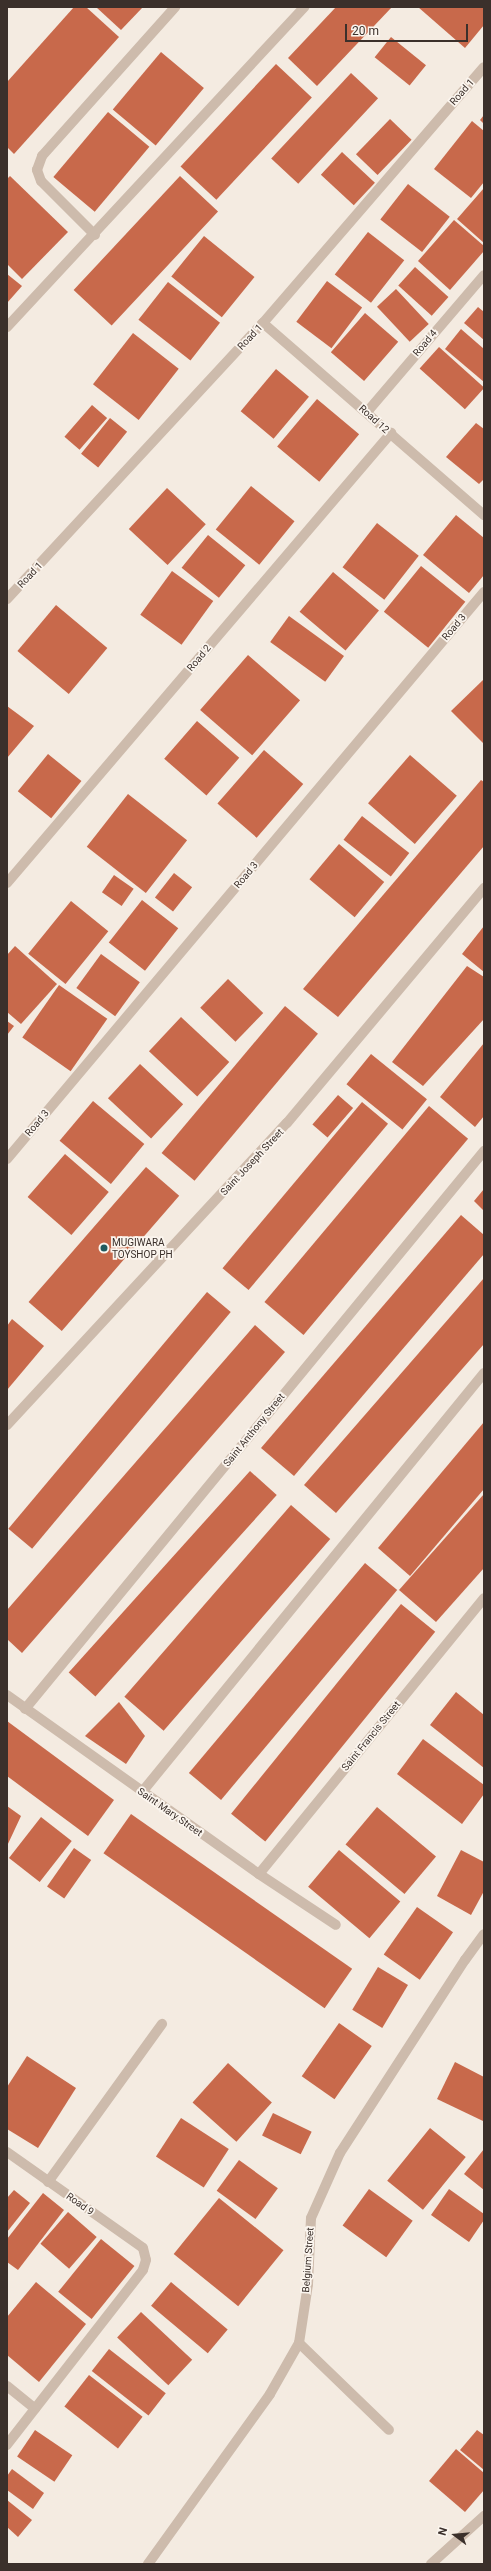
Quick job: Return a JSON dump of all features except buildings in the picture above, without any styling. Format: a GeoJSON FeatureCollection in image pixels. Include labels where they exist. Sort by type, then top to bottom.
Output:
{"type":"FeatureCollection","features":[{"type":"Feature","properties":{"kind":"street"},"geometry":{"type":"LineString","coordinates":[[95,236],[41,181],[37,170],[42,156],[175,7]]}},
{"type":"Feature","properties":{"kind":"street"},"geometry":{"type":"LineString","coordinates":[[7,327],[95,236],[304,7]]}},
{"type":"Feature","properties":{"kind":"street","name":"Road 1"},"geometry":{"type":"LineString","coordinates":[[7,599],[263,323],[484,67]]}},
{"type":"Feature","properties":{"kind":"street","name":"Road 4"},"geometry":{"type":"LineString","coordinates":[[367,412],[484,275]]}},
{"type":"Feature","properties":{"kind":"street","name":"Road 12"},"geometry":{"type":"LineString","coordinates":[[263,323],[484,515]]}},
{"type":"Feature","properties":{"kind":"street","name":"Road 2"},"geometry":{"type":"LineString","coordinates":[[7,883],[390,433]]}},
{"type":"Feature","properties":{"kind":"street","name":"Road 3"},"geometry":{"type":"LineString","coordinates":[[7,1158],[484,592]]}},
{"type":"Feature","properties":{"kind":"street","name":"Saint Joseph Street"},"geometry":{"type":"LineString","coordinates":[[7,1424],[287,1123],[484,888]]}},
{"type":"Feature","properties":{"kind":"street","name":"Saint Anthony Street"},"geometry":{"type":"LineString","coordinates":[[25,1709],[484,1151]]}},
{"type":"Feature","properties":{"kind":"street"},"geometry":{"type":"LineString","coordinates":[[142,1792],[484,1374]]}},
{"type":"Feature","properties":{"kind":"street","name":"Saint Francis Street"},"geometry":{"type":"LineString","coordinates":[[259,1874],[484,1598]]}},
{"type":"Feature","properties":{"kind":"street","name":"Saint Mary Street"},"geometry":{"type":"LineString","coordinates":[[7,1696],[259,1874],[336,1925]]}},
{"type":"Feature","properties":{"kind":"street","name":"Belgium Street"},"geometry":{"type":"LineString","coordinates":[[148,2564],[270,2394],[299,2343],[308,2284],[311,2218],[340,2153],[465,1960],[484,1934]]}},
{"type":"Feature","properties":{"kind":"street"},"geometry":{"type":"LineString","coordinates":[[48,2182],[162,2024]]}},
{"type":"Feature","properties":{"kind":"street","name":"Road 9"},"geometry":{"type":"LineString","coordinates":[[7,2152],[143,2248],[146,2260],[143,2270],[35,2409]]}},
{"type":"Feature","properties":{"kind":"street"},"geometry":{"type":"LineString","coordinates":[[299,2343],[389,2430]]}},
{"type":"Feature","properties":{"kind":"street"},"geometry":{"type":"LineString","coordinates":[[7,2386],[35,2409],[7,2445]]}},
{"type":"Feature","properties":{"kind":"street"},"geometry":{"type":"LineString","coordinates":[[431,2564],[484,2516]]}},
{"type":"Feature","properties":{"kind":"place","name":"MUGIWARA TOYSHOP PH"},"geometry":{"type":"Point","coordinates":[104,1248]}}]}
